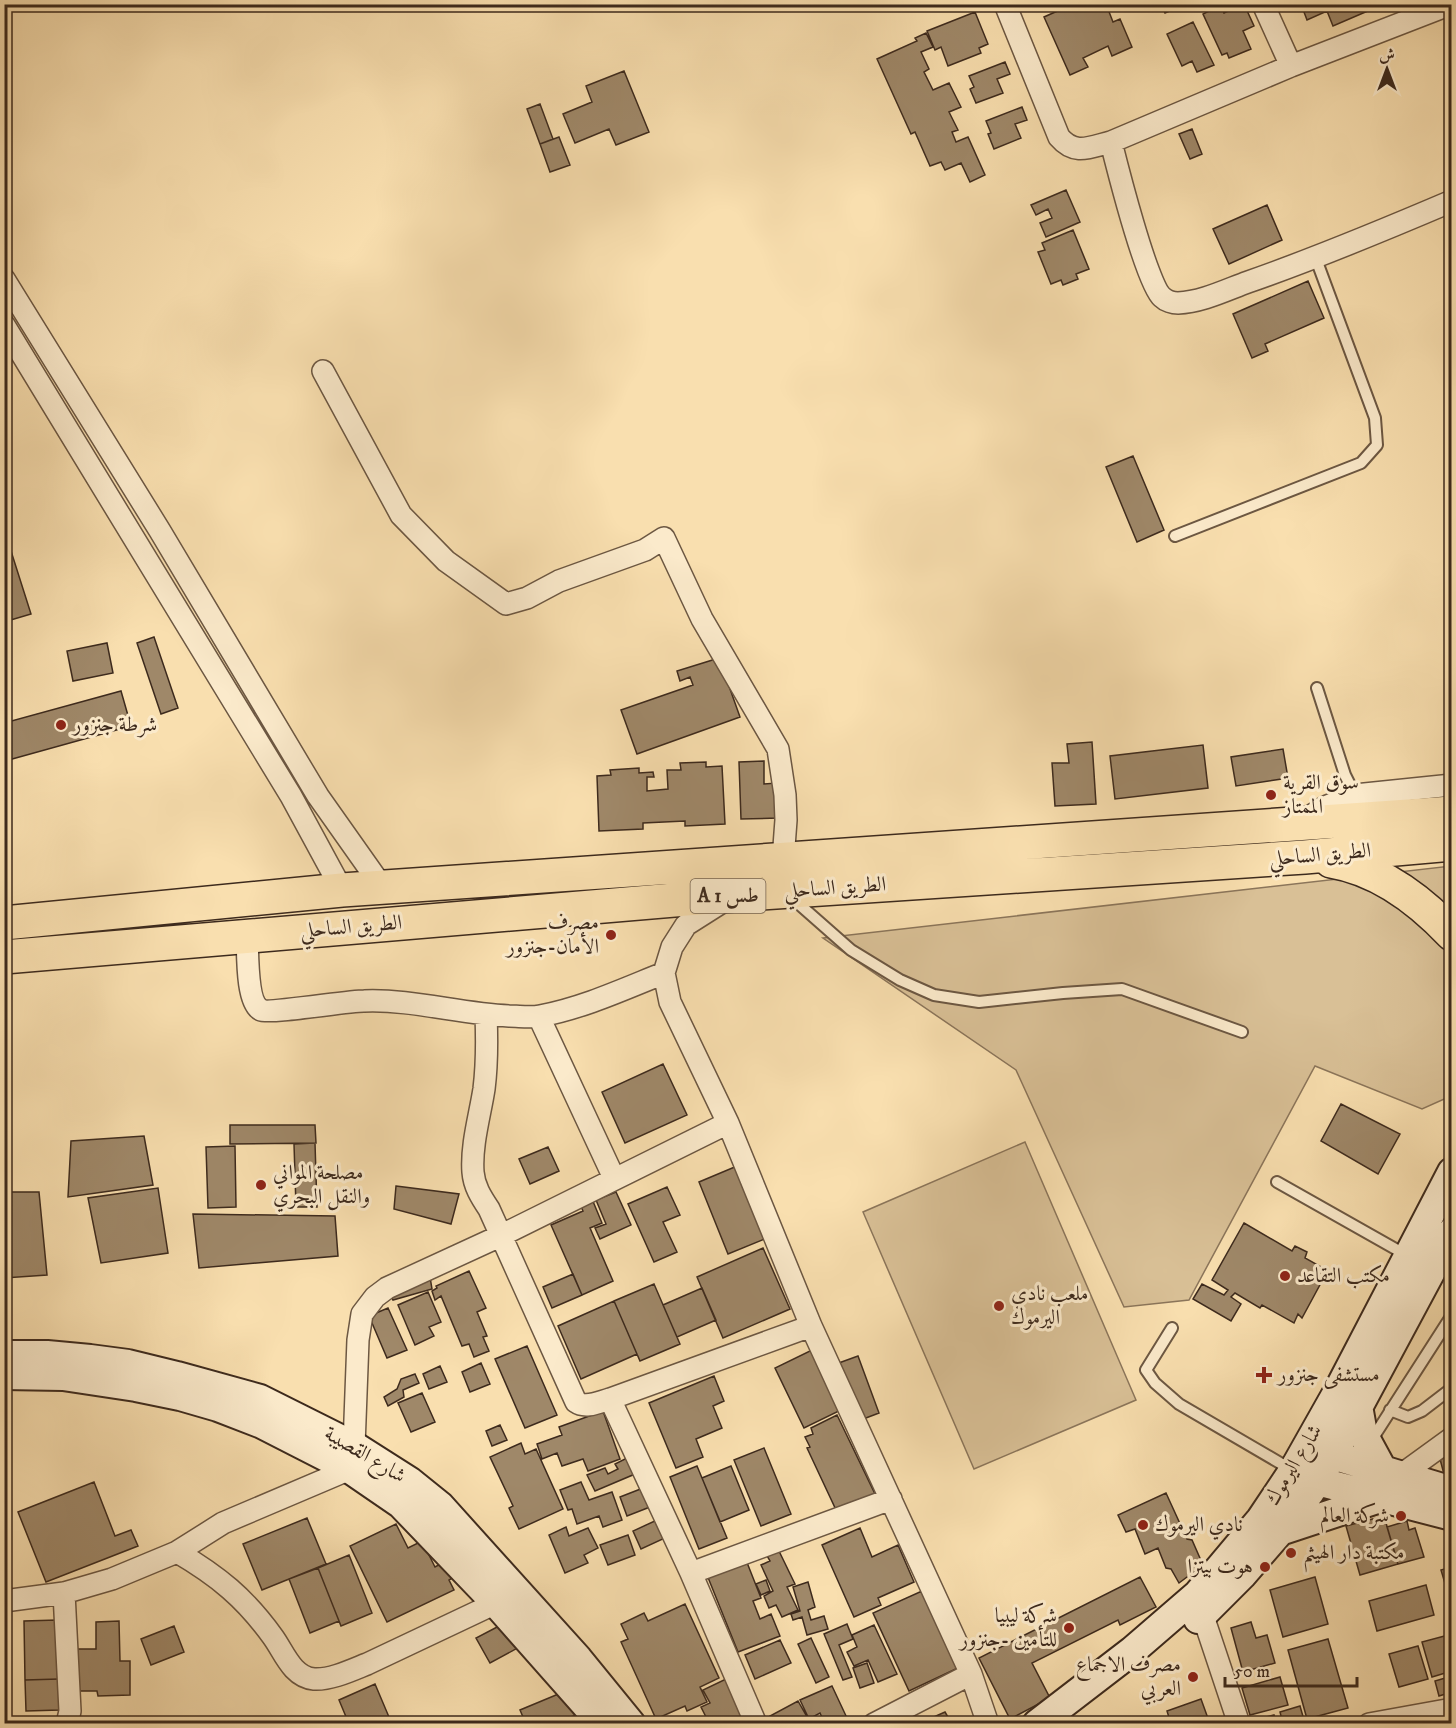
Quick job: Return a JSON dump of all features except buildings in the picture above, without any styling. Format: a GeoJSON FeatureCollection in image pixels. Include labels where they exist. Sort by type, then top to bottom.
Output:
{"type":"FeatureCollection","features":[{"type":"Feature","properties":{"kind":"highway","name":"الطريق الساحلي"},"geometry":{"type":"LineString","coordinates":[[4,957],[733,895],[784,876],[1299,824],[1452,813]]}},
{"type":"Feature","properties":{"kind":"highway","name":"الطريق الساحلي"},"geometry":{"type":"LineString","coordinates":[[4,923],[342,890],[1305,857],[1452,844]]}},
{"type":"Feature","properties":{"kind":"highway"},"geometry":{"type":"LineString","coordinates":[[1305,857],[1340,863],[1372,874],[1402,890],[1430,911],[1452,934]]}},
{"type":"Feature","properties":{"kind":"street"},"geometry":{"type":"LineString","coordinates":[[1005,4],[1059,137],[1068,147],[1076,148],[1111,141],[1291,66],[1451,4]]}},
{"type":"Feature","properties":{"kind":"street"},"geometry":{"type":"LineString","coordinates":[[1263,4],[1291,66]]}},
{"type":"Feature","properties":{"kind":"street"},"geometry":{"type":"LineString","coordinates":[[1111,141],[1121,183],[1148,268],[1159,295],[1167,301],[1177,303],[1201,299],[1316,259],[1452,201]]}},
{"type":"Feature","properties":{"kind":"street"},"geometry":{"type":"LineString","coordinates":[[4,279],[160,531],[318,796],[383,888]]}},
{"type":"Feature","properties":{"kind":"street"},"geometry":{"type":"LineString","coordinates":[[4,325],[291,796],[342,890]]}},
{"type":"Feature","properties":{"kind":"street"},"geometry":{"type":"LineString","coordinates":[[324,371],[400,515],[446,561],[506,604],[527,598],[559,581],[645,550],[664,538],[702,619],[778,749],[785,795],[784,876]]}},
{"type":"Feature","properties":{"kind":"street"},"geometry":{"type":"LineString","coordinates":[[1299,824],[1325,807],[1355,795],[1452,785]]}},
{"type":"Feature","properties":{"kind":"street"},"geometry":{"type":"LineString","coordinates":[[733,895],[686,925],[672,947],[664,973],[670,1002],[728,1123],[811,1326],[971,1674],[988,1724]]}},
{"type":"Feature","properties":{"kind":"street"},"geometry":{"type":"LineString","coordinates":[[247,936],[250,989],[254,1005],[261,1010],[271,1012],[294,1007],[365,1000],[486,1015],[539,1017],[602,998],[664,973]]}},
{"type":"Feature","properties":{"kind":"street"},"geometry":{"type":"LineString","coordinates":[[486,1015],[484,1085],[473,1155],[476,1189],[489,1209],[573,1398],[581,1406],[610,1399],[811,1326]]}},
{"type":"Feature","properties":{"kind":"street"},"geometry":{"type":"LineString","coordinates":[[539,1017],[614,1178]]}},
{"type":"Feature","properties":{"kind":"street"},"geometry":{"type":"LineString","coordinates":[[352,1457],[358,1340],[362,1314],[375,1297],[387,1288],[500,1236],[728,1123]]}},
{"type":"Feature","properties":{"kind":"street","name":"شارع اليرموك"},"geometry":{"type":"LineString","coordinates":[[1037,1724],[1132,1651],[1198,1594],[1261,1519],[1312,1464],[1358,1406],[1420,1263],[1452,1172]]}},
{"type":"Feature","properties":{"kind":"street","name":"شارع اليرموك"},"geometry":{"type":"LineString","coordinates":[[1064,1724],[1203,1616],[1280,1531],[1312,1464],[1337,1393],[1420,1263],[1452,1232]]}},
{"type":"Feature","properties":{"kind":"street","name":"شارع القصيبة"},"geometry":{"type":"LineString","coordinates":[[4,1356],[47,1355],[128,1364],[260,1399],[352,1457],[409,1481],[440,1506],[579,1659],[631,1724]]}},
{"type":"Feature","properties":{"kind":"street"},"geometry":{"type":"LineString","coordinates":[[4,1375],[63,1376],[180,1396],[218,1407],[352,1457],[401,1504],[496,1603],[603,1724]]}},
{"type":"Feature","properties":{"kind":"street"},"geometry":{"type":"LineString","coordinates":[[610,1399],[691,1573],[756,1724]]}},
{"type":"Feature","properties":{"kind":"street"},"geometry":{"type":"LineString","coordinates":[[1358,1406],[1363,1434],[1391,1472]]}},
{"type":"Feature","properties":{"kind":"street"},"geometry":{"type":"LineString","coordinates":[[1391,1472],[1452,1438]]}},
{"type":"Feature","properties":{"kind":"street"},"geometry":{"type":"LineString","coordinates":[[4,1601],[64,1593],[112,1579],[177,1552],[223,1523],[352,1457]]}},
{"type":"Feature","properties":{"kind":"street"},"geometry":{"type":"LineString","coordinates":[[1312,1464],[1391,1472],[1452,1491]]}},
{"type":"Feature","properties":{"kind":"street"},"geometry":{"type":"LineString","coordinates":[[1312,1464],[1382,1497],[1452,1516]]}},
{"type":"Feature","properties":{"kind":"street"},"geometry":{"type":"LineString","coordinates":[[1280,1531],[1382,1497]]}},
{"type":"Feature","properties":{"kind":"street"},"geometry":{"type":"LineString","coordinates":[[691,1573],[891,1499]]}},
{"type":"Feature","properties":{"kind":"street"},"geometry":{"type":"LineString","coordinates":[[177,1552],[219,1578],[240,1597],[274,1638],[287,1660],[300,1674],[313,1679],[345,1672],[367,1664],[496,1603]]}},
{"type":"Feature","properties":{"kind":"street"},"geometry":{"type":"LineString","coordinates":[[64,1593],[70,1711],[67,1724]]}},
{"type":"Feature","properties":{"kind":"street"},"geometry":{"type":"LineString","coordinates":[[1203,1616],[1239,1724]]}},
{"type":"Feature","properties":{"kind":"street"},"geometry":{"type":"LineString","coordinates":[[874,1724],[971,1674]]}},
{"type":"Feature","properties":{"kind":"street"},"geometry":{"type":"LineString","coordinates":[[1369,1724],[1452,1709]]}},
{"type":"Feature","properties":{"kind":"lane"},"geometry":{"type":"LineString","coordinates":[[1176,536],[1360,463],[1377,445],[1375,418],[1316,259]]}},
{"type":"Feature","properties":{"kind":"lane"},"geometry":{"type":"LineString","coordinates":[[1317,688],[1345,776],[1355,795]]}},
{"type":"Feature","properties":{"kind":"lane"},"geometry":{"type":"LineString","coordinates":[[784,876],[851,950],[900,980],[934,995],[979,1002],[1122,989],[1242,1032]]}},
{"type":"Feature","properties":{"kind":"lane"},"geometry":{"type":"LineString","coordinates":[[1276,1182],[1420,1263]]}},
{"type":"Feature","properties":{"kind":"lane"},"geometry":{"type":"LineString","coordinates":[[1369,1444],[1452,1315]]}},
{"type":"Feature","properties":{"kind":"lane"},"geometry":{"type":"LineString","coordinates":[[1172,1328],[1146,1370],[1155,1383],[1179,1404],[1312,1464]]}},
{"type":"Feature","properties":{"kind":"lane"},"geometry":{"type":"LineString","coordinates":[[1390,1410],[1407,1417],[1422,1411],[1452,1388]]}},
{"type":"Feature","properties":{"kind":"shaded area"},"geometry":{"type":"Polygon","coordinates":[[[1451,866],[1451,1096],[1422,1109],[1315,1066],[1189,1300],[1124,1307],[1016,1070],[823,938],[1451,866]]]}},
{"type":"Feature","properties":{"kind":"shaded area","name":"ملعب نادي اليرموك"},"geometry":{"type":"Polygon","coordinates":[[[1025,1142],[1136,1400],[974,1469],[863,1212],[1025,1142]]]}},
{"type":"Feature","properties":{"kind":"place","name":"شرطة جنزور"},"geometry":{"type":"Point","coordinates":[61,725]}},
{"type":"Feature","properties":{"kind":"place","name":"سوق القرية الممتاز"},"geometry":{"type":"Point","coordinates":[1271,795]}},
{"type":"Feature","properties":{"kind":"place","name":"مصرف الأمان-جنزور"},"geometry":{"type":"Point","coordinates":[611,935]}},
{"type":"Feature","properties":{"kind":"place","name":"مصلحة المواني والنقل البحري"},"geometry":{"type":"Point","coordinates":[261,1185]}},
{"type":"Feature","properties":{"kind":"place","name":"مكتب التقاعد"},"geometry":{"type":"Point","coordinates":[1285,1276]}},
{"type":"Feature","properties":{"kind":"place","name":"ملعب نادي اليرموك"},"geometry":{"type":"Point","coordinates":[999,1306]}},
{"type":"Feature","properties":{"kind":"place","name":"مستشفى جنزور"},"geometry":{"type":"Point","coordinates":[1264,1375]}},
{"type":"Feature","properties":{"kind":"place","name":"شركة العالم"},"geometry":{"type":"Point","coordinates":[1401,1516]}},
{"type":"Feature","properties":{"kind":"place","name":"نادي اليرموك"},"geometry":{"type":"Point","coordinates":[1143,1525]}},
{"type":"Feature","properties":{"kind":"place","name":"مكتبة دار الهيثم"},"geometry":{"type":"Point","coordinates":[1291,1553]}},
{"type":"Feature","properties":{"kind":"place","name":"هوت بيتزا"},"geometry":{"type":"Point","coordinates":[1265,1567]}},
{"type":"Feature","properties":{"kind":"place","name":"شركة ليبيا للتأمين -جنزور"},"geometry":{"type":"Point","coordinates":[1069,1628]}},
{"type":"Feature","properties":{"kind":"place","name":"مصرف الاجماع العربي"},"geometry":{"type":"Point","coordinates":[1193,1677]}}]}
